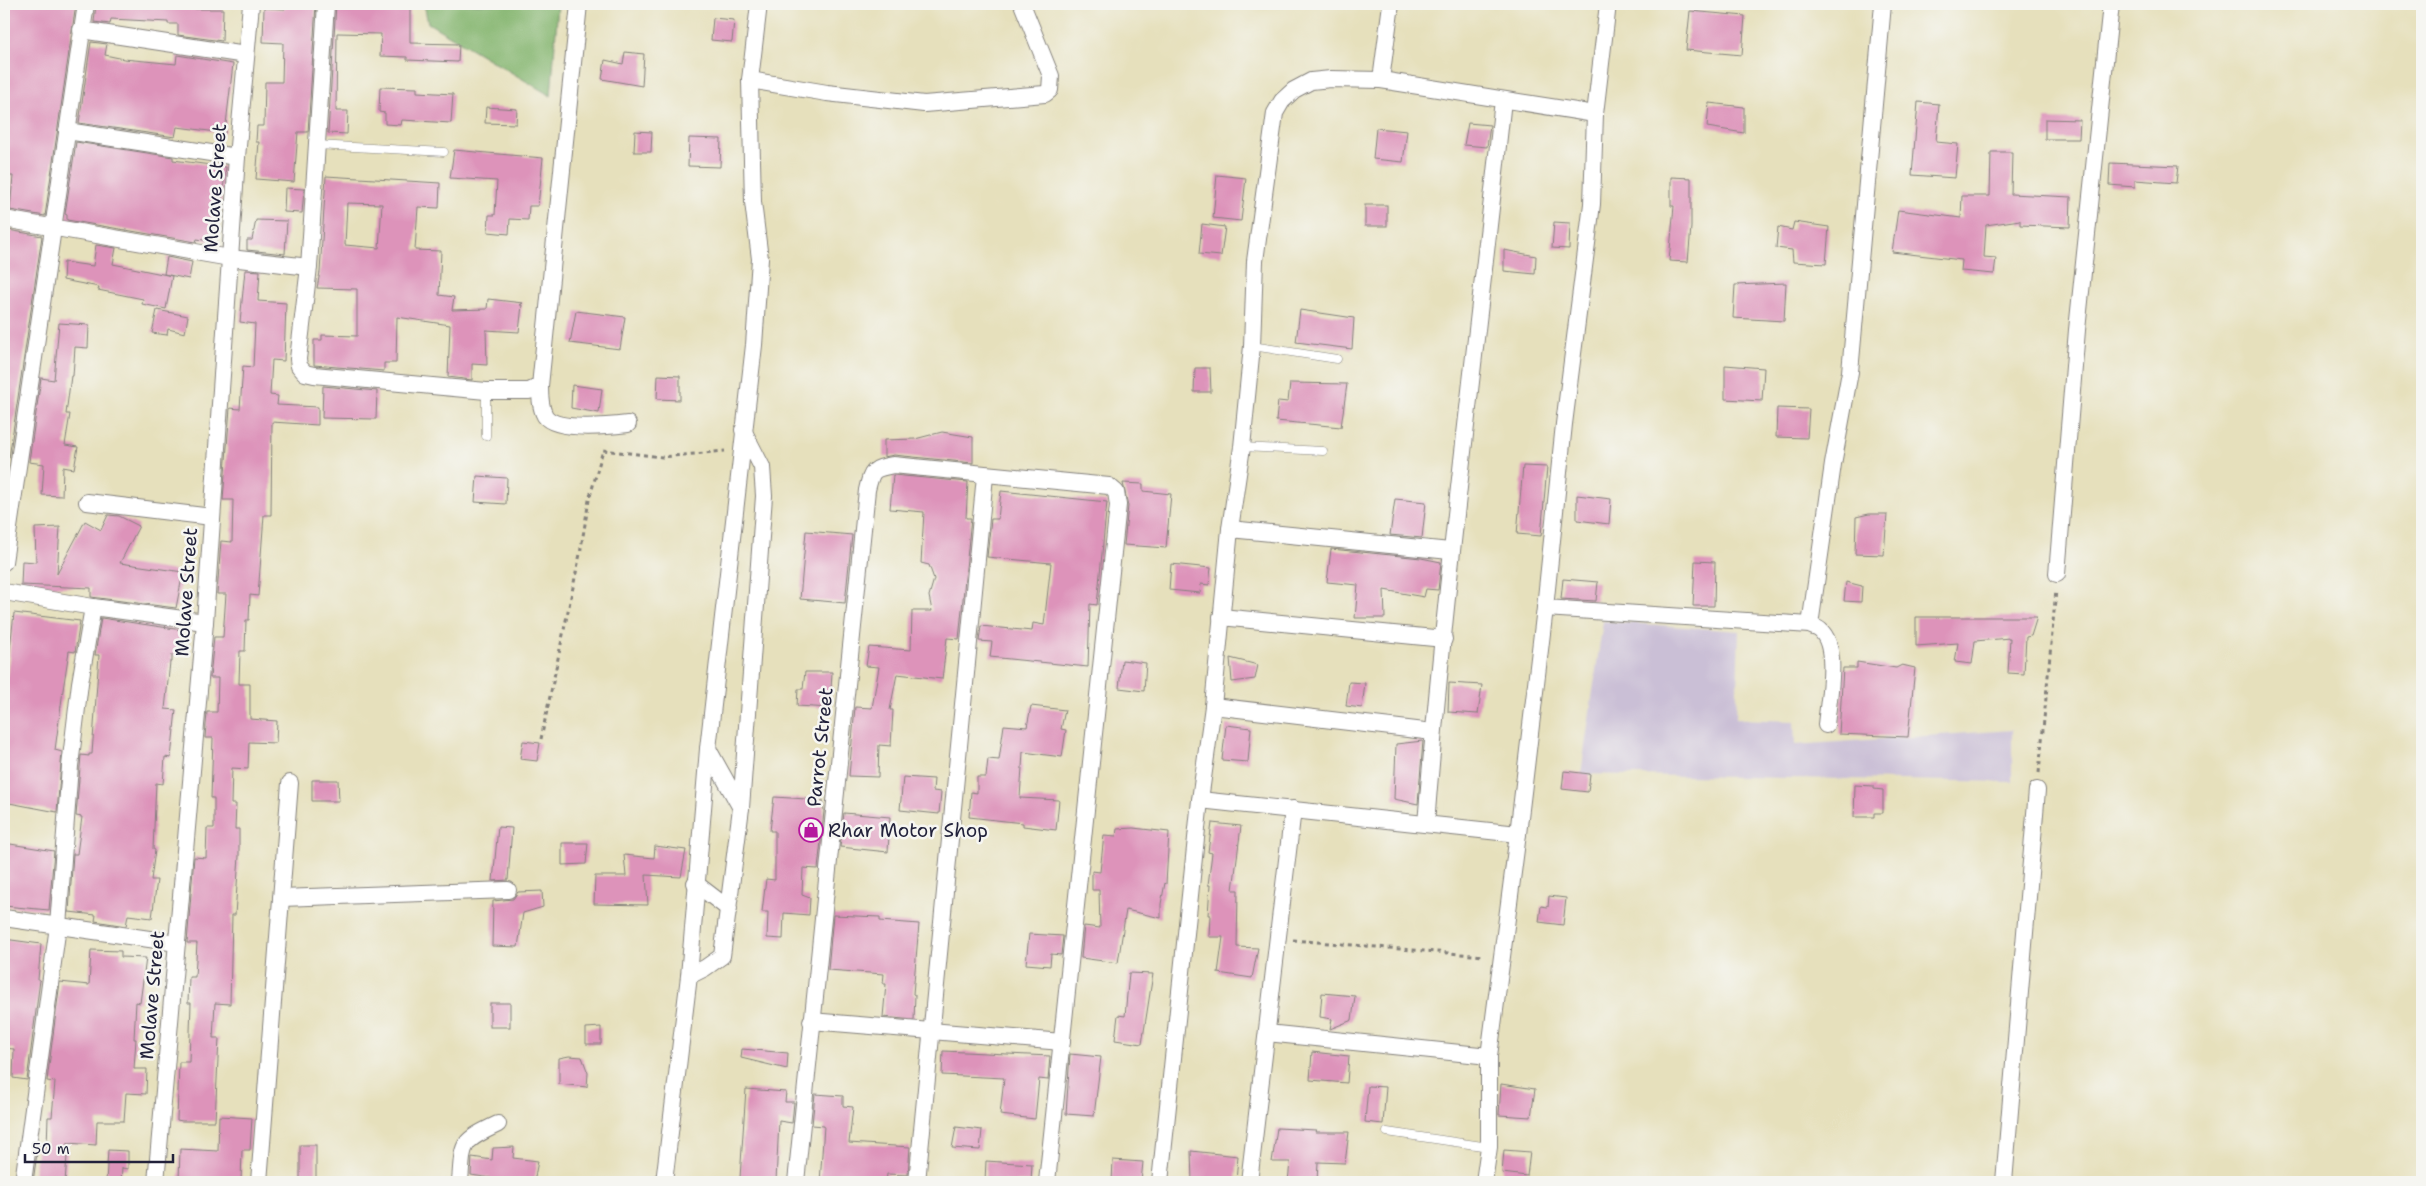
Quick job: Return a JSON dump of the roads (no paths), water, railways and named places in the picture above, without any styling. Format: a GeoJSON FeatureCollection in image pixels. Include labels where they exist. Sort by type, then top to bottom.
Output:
{"type":"FeatureCollection","features":[{"type":"Feature","properties":{"kind":"street"},"geometry":{"type":"LineString","coordinates":[[4,562],[86,4]]}},
{"type":"Feature","properties":{"kind":"street","name":"Molave Street"},"geometry":{"type":"LineString","coordinates":[[156,1182],[205,622],[237,157],[251,4]]}},
{"type":"Feature","properties":{"kind":"street"},"geometry":{"type":"LineString","coordinates":[[326,4],[309,267],[298,360],[299,366],[305,373],[486,391],[529,391],[540,386]]}},
{"type":"Feature","properties":{"kind":"street"},"geometry":{"type":"LineString","coordinates":[[579,4],[540,386],[540,404],[546,417],[553,421],[570,425],[600,427],[628,424]]}},
{"type":"Feature","properties":{"kind":"street"},"geometry":{"type":"LineString","coordinates":[[664,1182],[688,976],[708,750],[754,344],[760,259],[753,202],[750,80],[760,4]]}},
{"type":"Feature","properties":{"kind":"street"},"geometry":{"type":"LineString","coordinates":[[750,80],[827,93],[924,104],[1045,94],[1051,86],[1051,76],[1022,4]]}},
{"type":"Feature","properties":{"kind":"street"},"geometry":{"type":"LineString","coordinates":[[1381,80],[1391,4]]}},
{"type":"Feature","properties":{"kind":"street"},"geometry":{"type":"LineString","coordinates":[[1484,1182],[1489,1147],[1489,1056],[1518,834],[1545,608],[1564,424],[1592,204],[1595,114],[1608,4]]}},
{"type":"Feature","properties":{"kind":"street"},"geometry":{"type":"LineString","coordinates":[[1810,625],[1833,464],[1850,372],[1882,4]]}},
{"type":"Feature","properties":{"kind":"street"},"geometry":{"type":"LineString","coordinates":[[2057,574],[2077,330],[2111,4]]}},
{"type":"Feature","properties":{"kind":"street"},"geometry":{"type":"LineString","coordinates":[[81,30],[246,55]]}},
{"type":"Feature","properties":{"kind":"street"},"geometry":{"type":"LineString","coordinates":[[1160,1182],[1200,800],[1213,706],[1230,529],[1242,447],[1252,346],[1256,261],[1275,113],[1282,102],[1294,90],[1311,81],[1381,80],[1595,114]]}},
{"type":"Feature","properties":{"kind":"street"},"geometry":{"type":"LineString","coordinates":[[1426,824],[1433,732],[1444,639],[1450,551],[1473,377],[1503,100]]}},
{"type":"Feature","properties":{"kind":"street"},"geometry":{"type":"LineString","coordinates":[[67,131],[237,157]]}},
{"type":"Feature","properties":{"kind":"street"},"geometry":{"type":"LineString","coordinates":[[4,219],[230,258],[309,267]]}},
{"type":"Feature","properties":{"kind":"street"},"geometry":{"type":"LineString","coordinates":[[688,976],[705,968],[722,956],[741,808],[764,496],[764,476],[743,430]]}},
{"type":"Feature","properties":{"kind":"street"},"geometry":{"type":"LineString","coordinates":[[738,479],[759,462]]}},
{"type":"Feature","properties":{"kind":"street","name":"Parrot Street"},"geometry":{"type":"LineString","coordinates":[[796,1182],[867,490],[871,473],[876,468],[894,465],[985,476]]}},
{"type":"Feature","properties":{"kind":"street"},"geometry":{"type":"LineString","coordinates":[[917,1182],[933,1032],[985,476],[1109,486],[1116,492],[1117,499],[1047,1182]]}},
{"type":"Feature","properties":{"kind":"street"},"geometry":{"type":"LineString","coordinates":[[88,502],[212,517]]}},
{"type":"Feature","properties":{"kind":"street"},"geometry":{"type":"LineString","coordinates":[[1230,529],[1450,551]]}},
{"type":"Feature","properties":{"kind":"street"},"geometry":{"type":"LineString","coordinates":[[4,592],[93,608],[205,622]]}},
{"type":"Feature","properties":{"kind":"street"},"geometry":{"type":"LineString","coordinates":[[23,1182],[58,926],[70,766],[80,683],[93,608]]}},
{"type":"Feature","properties":{"kind":"street"},"geometry":{"type":"LineString","coordinates":[[1545,608],[1810,625],[1820,629],[1828,642],[1832,663],[1826,725]]}},
{"type":"Feature","properties":{"kind":"street"},"geometry":{"type":"LineString","coordinates":[[1221,617],[1444,639]]}},
{"type":"Feature","properties":{"kind":"street"},"geometry":{"type":"LineString","coordinates":[[1213,706],[1433,732]]}},
{"type":"Feature","properties":{"kind":"street"},"geometry":{"type":"LineString","coordinates":[[708,750],[741,808]]}},
{"type":"Feature","properties":{"kind":"street"},"geometry":{"type":"LineString","coordinates":[[259,1182],[290,783]]}},
{"type":"Feature","properties":{"kind":"street"},"geometry":{"type":"LineString","coordinates":[[2004,1182],[2037,790]]}},
{"type":"Feature","properties":{"kind":"street"},"geometry":{"type":"LineString","coordinates":[[1200,800],[1518,834]]}},
{"type":"Feature","properties":{"kind":"street"},"geometry":{"type":"LineString","coordinates":[[1249,1182],[1293,809]]}},
{"type":"Feature","properties":{"kind":"street"},"geometry":{"type":"LineString","coordinates":[[695,883],[729,909]]}},
{"type":"Feature","properties":{"kind":"street"},"geometry":{"type":"LineString","coordinates":[[281,898],[508,890]]}},
{"type":"Feature","properties":{"kind":"street"},"geometry":{"type":"LineString","coordinates":[[4,918],[177,944]]}},
{"type":"Feature","properties":{"kind":"street"},"geometry":{"type":"LineString","coordinates":[[812,1021],[1062,1042]]}},
{"type":"Feature","properties":{"kind":"street"},"geometry":{"type":"LineString","coordinates":[[1267,1034],[1489,1056]]}},
{"type":"Feature","properties":{"kind":"street"},"geometry":{"type":"LineString","coordinates":[[460,1182],[462,1148],[468,1140],[498,1124]]}},
{"type":"Feature","properties":{"kind":"lane"},"geometry":{"type":"LineString","coordinates":[[317,145],[444,152]]}},
{"type":"Feature","properties":{"kind":"lane"},"geometry":{"type":"LineString","coordinates":[[1252,346],[1337,358]]}},
{"type":"Feature","properties":{"kind":"lane"},"geometry":{"type":"LineString","coordinates":[[486,391],[486,436]]}},
{"type":"Feature","properties":{"kind":"lane"},"geometry":{"type":"LineString","coordinates":[[1242,447],[1323,451]]}},
{"type":"Feature","properties":{"kind":"lane"},"geometry":{"type":"LineString","coordinates":[[1386,1132],[1489,1147]]}},
{"type":"Feature","properties":{"kind":"place","name":"Rhar Motor Shop"},"geometry":{"type":"Point","coordinates":[811,830]}}]}
